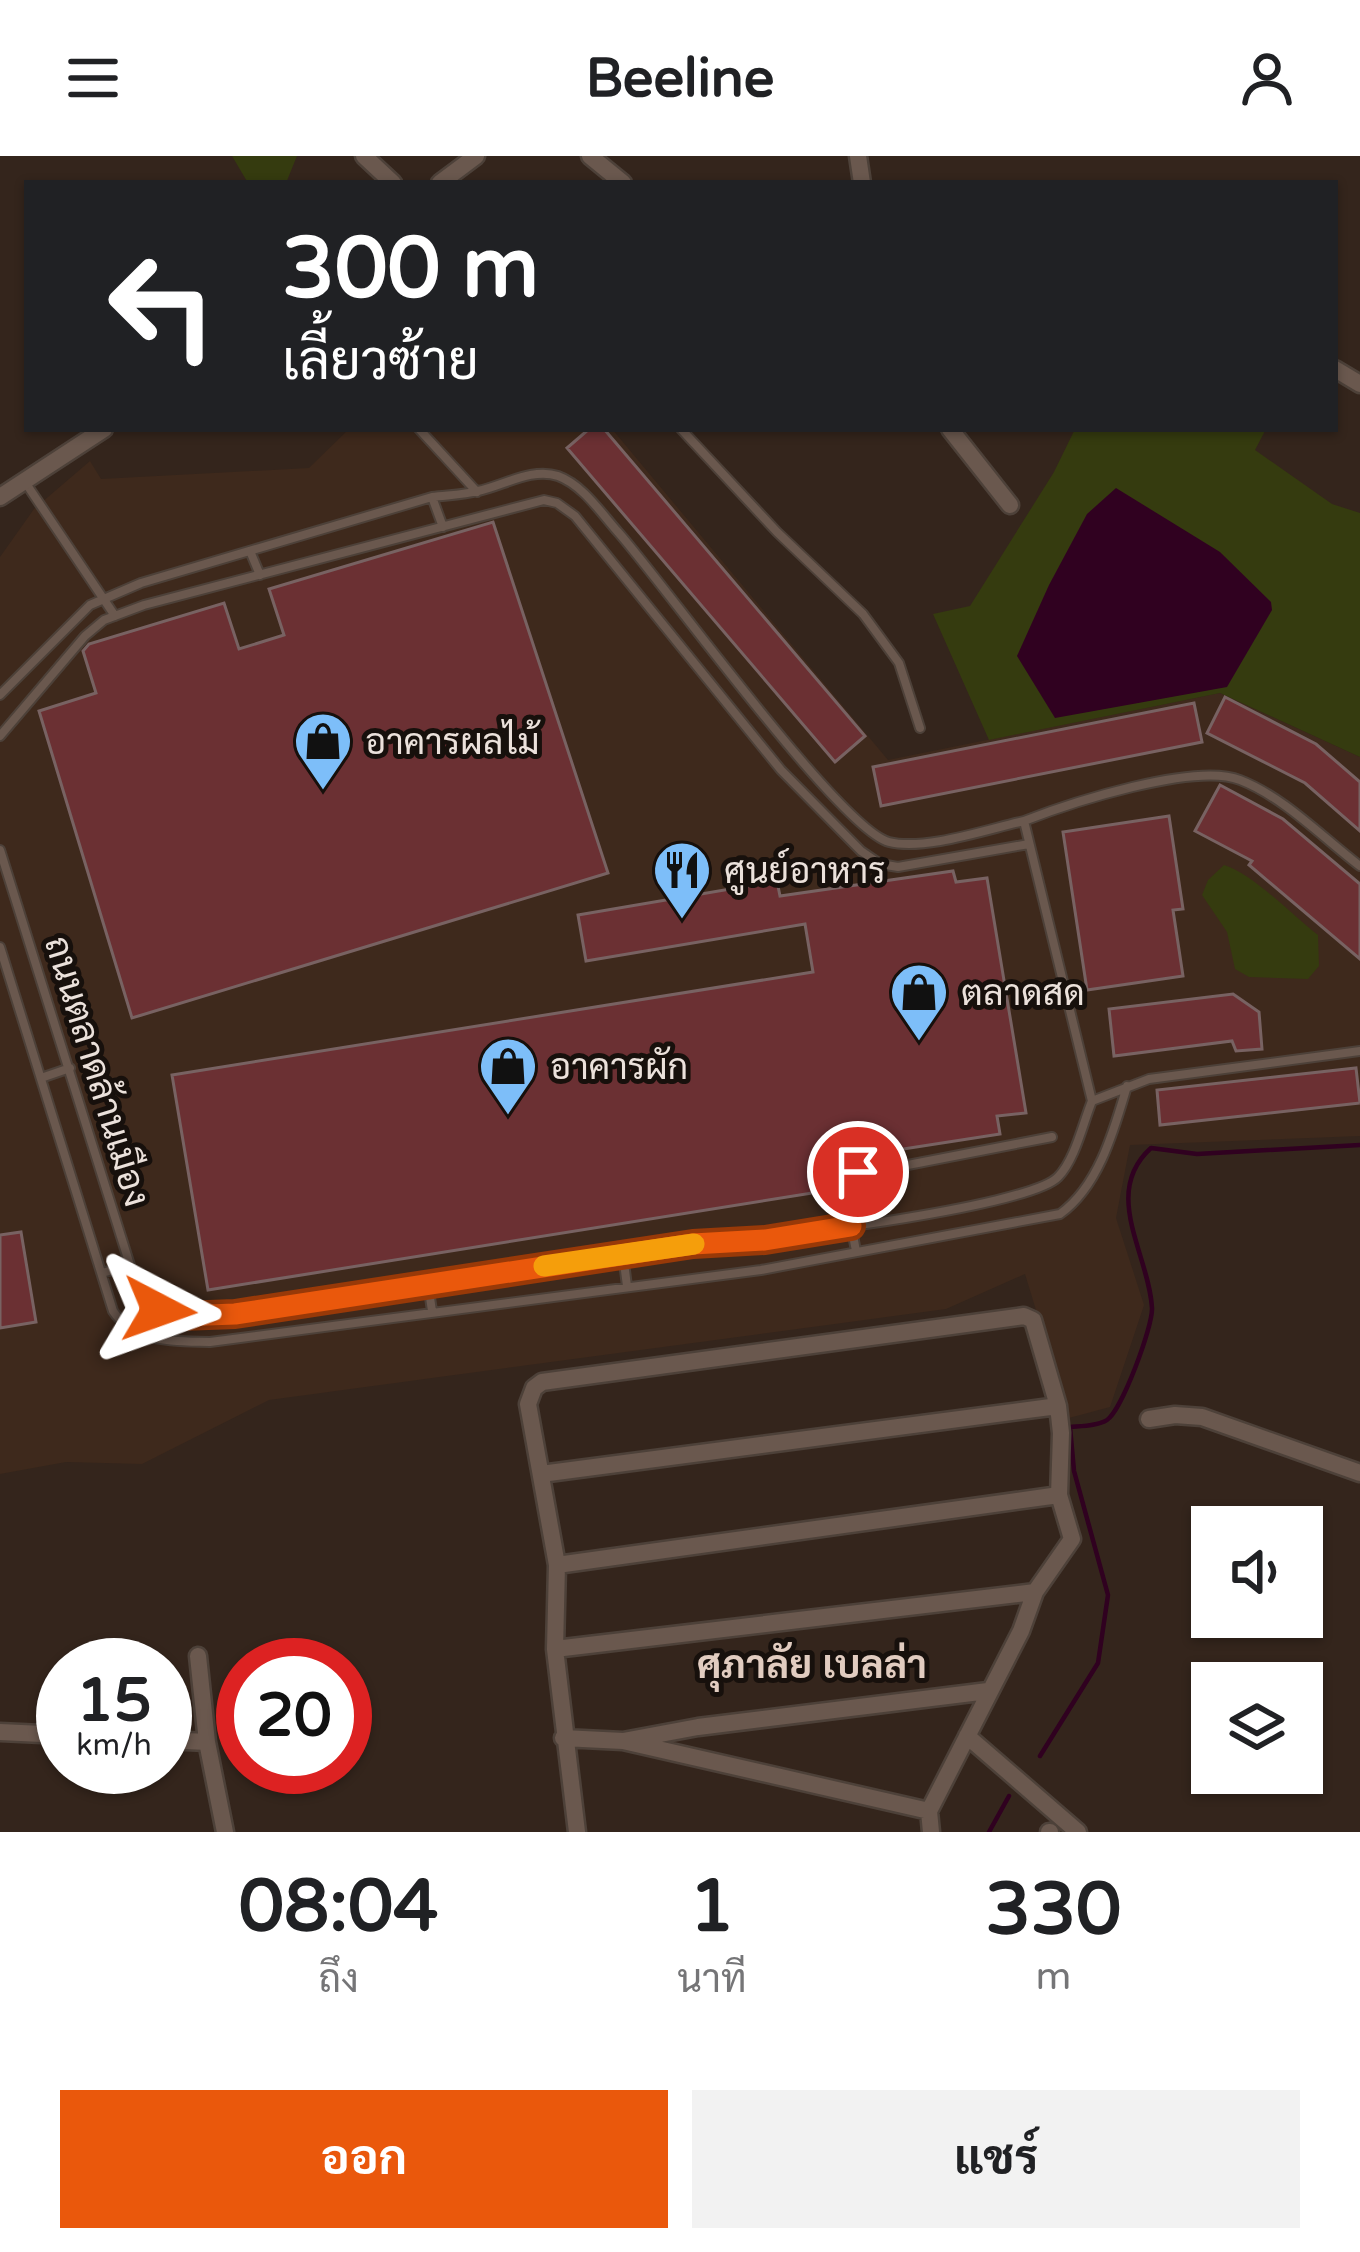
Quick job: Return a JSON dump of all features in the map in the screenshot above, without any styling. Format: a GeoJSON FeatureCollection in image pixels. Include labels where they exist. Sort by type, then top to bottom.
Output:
{"type":"FeatureCollection","features":[{"type":"Feature","properties":{"kind":"street"},"geometry":{"type":"LineString","coordinates":[[364,156],[390,180]]}},
{"type":"Feature","properties":{"kind":"street"},"geometry":{"type":"LineString","coordinates":[[444,180],[476,156]]}},
{"type":"Feature","properties":{"kind":"street"},"geometry":{"type":"LineString","coordinates":[[590,156],[619,180]]}},
{"type":"Feature","properties":{"kind":"street"},"geometry":{"type":"LineString","coordinates":[[0,497],[99,432]]}},
{"type":"Feature","properties":{"kind":"street"},"geometry":{"type":"LineString","coordinates":[[952,432],[1010,506]]}},
{"type":"Feature","properties":{"kind":"street"},"geometry":{"type":"LineString","coordinates":[[579,1832],[563,1738],[555,1649],[556,1565],[528,1404],[535,1388],[542,1382],[1016,1316],[1033,1320],[1058,1406],[1059,1495],[1072,1538],[1035,1592],[1021,1631],[928,1811],[932,1832]]}},
{"type":"Feature","properties":{"kind":"street"},"geometry":{"type":"LineString","coordinates":[[541,1474],[1058,1406]]}},
{"type":"Feature","properties":{"kind":"street"},"geometry":{"type":"LineString","coordinates":[[1149,1419],[1202,1417],[1360,1473]]}},
{"type":"Feature","properties":{"kind":"street"},"geometry":{"type":"LineString","coordinates":[[556,1565],[1059,1495]]}},
{"type":"Feature","properties":{"kind":"street"},"geometry":{"type":"LineString","coordinates":[[555,1649],[1035,1592]]}},
{"type":"Feature","properties":{"kind":"street"},"geometry":{"type":"LineString","coordinates":[[198,1656],[207,1742],[224,1832]]}},
{"type":"Feature","properties":{"kind":"street"},"geometry":{"type":"LineString","coordinates":[[623,1741],[698,1727],[988,1691]]}},
{"type":"Feature","properties":{"kind":"street"},"geometry":{"type":"LineString","coordinates":[[0,1732],[36,1734]]}},
{"type":"Feature","properties":{"kind":"street"},"geometry":{"type":"LineString","coordinates":[[967,1736],[1078,1832]]}},
{"type":"Feature","properties":{"kind":"street"},"geometry":{"type":"LineString","coordinates":[[563,1738],[623,1741],[928,1811]]}},
{"type":"Feature","properties":{"kind":"street"},"geometry":{"type":"LineString","coordinates":[[192,1741],[207,1742]]}},
{"type":"Feature","properties":{"kind":"lane"},"geometry":{"type":"LineString","coordinates":[[422,432],[477,492]]}},
{"type":"Feature","properties":{"kind":"lane"},"geometry":{"type":"LineString","coordinates":[[684,432],[777,532],[863,614],[899,663],[920,728]]}},
{"type":"Feature","properties":{"kind":"lane"},"geometry":{"type":"LineString","coordinates":[[0,695],[90,605],[141,583],[432,497],[477,492],[534,474],[555,475],[582,492],[652,571],[827,792],[864,829],[889,842],[915,843],[1024,821],[1079,799],[1213,774],[1240,779],[1272,798],[1360,866]]}},
{"type":"Feature","properties":{"kind":"lane"},"geometry":{"type":"LineString","coordinates":[[24,481],[115,616]]}},
{"type":"Feature","properties":{"kind":"lane"},"geometry":{"type":"LineString","coordinates":[[432,497],[443,527]]}},
{"type":"Feature","properties":{"kind":"lane"},"geometry":{"type":"LineString","coordinates":[[0,736],[85,636],[115,616],[544,500],[575,516],[781,770],[861,851],[880,864],[898,867],[1029,844]]}},
{"type":"Feature","properties":{"kind":"lane"},"geometry":{"type":"LineString","coordinates":[[250,551],[260,575]]}},
{"type":"Feature","properties":{"kind":"lane"},"geometry":{"type":"LineString","coordinates":[[1024,821],[1092,1101],[1149,1078],[1360,1051]]}},
{"type":"Feature","properties":{"kind":"lane","name":"ถนนตลาดล้านเมือง"},"geometry":{"type":"LineString","coordinates":[[0,850],[130,1265],[143,1297],[159,1310],[181,1316],[235,1314],[851,1226],[1034,1190],[1054,1180],[1070,1156],[1092,1101]]}},
{"type":"Feature","properties":{"kind":"lane","name":"ถนนตลาดล้านเมือง"},"geometry":{"type":"LineString","coordinates":[[0,947],[101,1274],[122,1324],[163,1341],[211,1342],[761,1270],[1060,1214],[1076,1203],[1092,1177],[1116,1125],[1127,1086]]}},
{"type":"Feature","properties":{"kind":"lane"},"geometry":{"type":"LineString","coordinates":[[41,1078],[70,1068]]}},
{"type":"Feature","properties":{"kind":"lane"},"geometry":{"type":"LineString","coordinates":[[856,1251],[844,1188],[850,1176],[1052,1137]]}},
{"type":"Feature","properties":{"kind":"lane"},"geometry":{"type":"LineString","coordinates":[[623,1255],[627,1286]]}},
{"type":"Feature","properties":{"kind":"lane"},"geometry":{"type":"LineString","coordinates":[[101,1274],[130,1265]]}},
{"type":"Feature","properties":{"kind":"lane"},"geometry":{"type":"LineString","coordinates":[[428,1284],[432,1311]]}},
{"type":"Feature","properties":{"kind":"shaded area"},"geometry":{"type":"Polygon","coordinates":[[[346,432],[615,432],[888,760],[1220,693],[1360,757],[1360,1136],[1130,1145],[1116,1218],[1144,1305],[1110,1407],[1069,1418],[1025,1274],[946,1309],[269,1400],[142,1464],[66,1462],[0,1474],[0,557],[34,509],[90,461],[101,479],[309,468],[346,432]]]}},
{"type":"Feature","properties":{"kind":"shaded area"},"geometry":{"type":"Polygon","coordinates":[[[1116,488],[1220,552],[1271,602],[1272,610],[1227,687],[1055,718],[1017,656],[1087,514],[1116,488]]]}},
{"type":"Feature","properties":{"kind":"green space"},"geometry":{"type":"Polygon","coordinates":[[[232,156],[297,156],[287,180],[246,180],[232,156]]]}},
{"type":"Feature","properties":{"kind":"green space"},"geometry":{"type":"Polygon","coordinates":[[[1074,432],[1264,432],[1255,450],[1332,504],[1360,513],[1360,757],[1220,693],[989,740],[933,614],[970,606],[1054,472],[1074,432]]]}},
{"type":"Feature","properties":{"kind":"green space"},"geometry":{"type":"Polygon","coordinates":[[[1224,865],[1259,886],[1318,935],[1319,966],[1308,979],[1249,977],[1235,969],[1227,932],[1202,895],[1208,880],[1224,865]]]}},
{"type":"Feature","properties":{"kind":"building"},"geometry":{"type":"Polygon","coordinates":[[[586,432],[607,432],[865,736],[835,762],[567,448],[586,432]]]}},
{"type":"Feature","properties":{"kind":"building","name":"อาคารผลไม้"},"geometry":{"type":"Polygon","coordinates":[[[493,522],[608,873],[132,1018],[39,711],[96,693],[83,651],[89,644],[224,603],[239,649],[284,635],[269,589],[493,522]]]}},
{"type":"Feature","properties":{"kind":"building"},"geometry":{"type":"Polygon","coordinates":[[[1225,697],[1316,744],[1360,782],[1360,831],[1305,783],[1207,733],[1225,697]]]}},
{"type":"Feature","properties":{"kind":"building"},"geometry":{"type":"Polygon","coordinates":[[[1194,703],[1202,742],[881,806],[873,767],[1194,703]]]}},
{"type":"Feature","properties":{"kind":"building"},"geometry":{"type":"Polygon","coordinates":[[[1220,785],[1283,819],[1360,884],[1360,959],[1249,865],[1252,861],[1195,831],[1220,785]]]}},
{"type":"Feature","properties":{"kind":"building"},"geometry":{"type":"Polygon","coordinates":[[[1169,816],[1183,909],[1173,910],[1183,976],[1087,990],[1063,832],[1169,816]]]}},
{"type":"Feature","properties":{"kind":"building","name":"อาคารผัก"},"geometry":{"type":"Polygon","coordinates":[[[953,871],[956,882],[987,878],[1026,1113],[997,1116],[1000,1134],[826,1161],[831,1190],[208,1290],[172,1075],[813,972],[805,924],[586,961],[578,915],[777,881],[780,896],[953,871]]]}},
{"type":"Feature","properties":{"kind":"building"},"geometry":{"type":"Polygon","coordinates":[[[1233,994],[1259,1012],[1262,1049],[1236,1051],[1232,1041],[1114,1056],[1109,1009],[1233,994]]]}},
{"type":"Feature","properties":{"kind":"building"},"geometry":{"type":"Polygon","coordinates":[[[1356,1068],[1360,1103],[1160,1125],[1157,1090],[1356,1068]]]}},
{"type":"Feature","properties":{"kind":"building"},"geometry":{"type":"Polygon","coordinates":[[[21,1232],[36,1322],[0,1328],[0,1235],[21,1232]]]}},
{"type":"Feature","properties":{"kind":"waterway"},"geometry":{"type":"LineString","coordinates":[[1040,1756],[1098,1663],[1108,1595],[1074,1471],[1070,1427],[1099,1423],[1113,1413],[1148,1332],[1149,1287],[1129,1204],[1137,1166],[1151,1148],[1197,1154],[1360,1145]]}},
{"type":"Feature","properties":{"kind":"waterway"},"geometry":{"type":"LineString","coordinates":[[989,1832],[1009,1796]]}},
{"type":"Feature","properties":{"kind":"slow traffic"},"geometry":{"type":"LineString","coordinates":[[544,1266],[694,1244]]}},
{"type":"Feature","properties":{"kind":"place","name":"อาคารผลไม้"},"geometry":{"type":"Point","coordinates":[323,792]}},
{"type":"Feature","properties":{"kind":"place","name":"ศูนย์อาหาร"},"geometry":{"type":"Point","coordinates":[682,921]}},
{"type":"Feature","properties":{"kind":"place","name":"ตลาดสด"},"geometry":{"type":"Point","coordinates":[919,1043]}},
{"type":"Feature","properties":{"kind":"place","name":"อาคารผัก"},"geometry":{"type":"Point","coordinates":[508,1117]}},
{"type":"Feature","properties":{"kind":"district","name":"ศุภาลัย เบลล่า"},"geometry":{"type":"Point","coordinates":[812,1664]}},
{"type":"Feature","properties":{"kind":"route"},"geometry":{"type":"LineString","coordinates":[[159,1310],[181,1316],[235,1314],[693,1244],[765,1240],[851,1226],[844,1188],[858,1172]]}}]}
